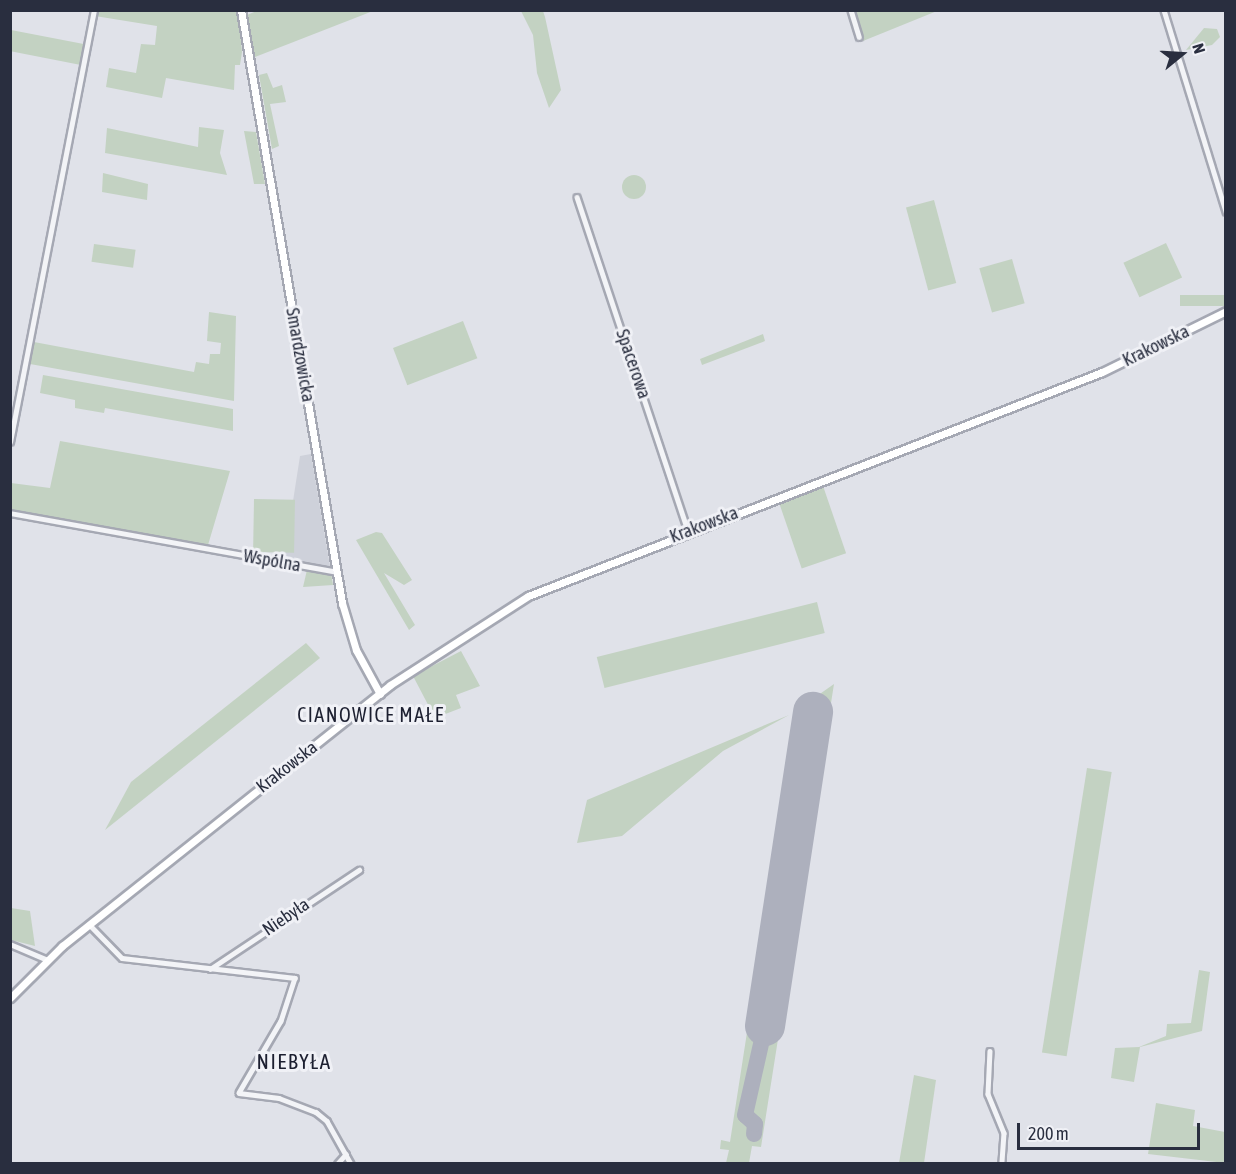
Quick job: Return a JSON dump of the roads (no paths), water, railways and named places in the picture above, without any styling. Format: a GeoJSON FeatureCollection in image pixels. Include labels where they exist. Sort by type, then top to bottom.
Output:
{"type":"FeatureCollection","features":[{"type":"Feature","properties":{"kind":"main road","name":"Smardzowicka"},"geometry":{"type":"LineString","coordinates":[[241,10],[337,572],[350,633],[380,694]]}},
{"type":"Feature","properties":{"kind":"main road","name":"Krakowska"},"geometry":{"type":"LineString","coordinates":[[89,924],[380,694],[528,596],[688,531],[1102,372],[1226,311]]}},
{"type":"Feature","properties":{"kind":"main road"},"geometry":{"type":"LineString","coordinates":[[10,999],[46,959],[89,924]]}},
{"type":"Feature","properties":{"kind":"street"},"geometry":{"type":"LineString","coordinates":[[10,442],[94,10]]}},
{"type":"Feature","properties":{"kind":"street"},"geometry":{"type":"LineString","coordinates":[[851,10],[859,37]]}},
{"type":"Feature","properties":{"kind":"street"},"geometry":{"type":"LineString","coordinates":[[1164,10],[1226,212]]}},
{"type":"Feature","properties":{"kind":"street","name":"Spacerowa"},"geometry":{"type":"LineString","coordinates":[[577,197],[688,531]]}},
{"type":"Feature","properties":{"kind":"street","name":"Wspólna"},"geometry":{"type":"LineString","coordinates":[[10,513],[337,572]]}},
{"type":"Feature","properties":{"kind":"street","name":"Niebyła"},"geometry":{"type":"LineString","coordinates":[[212,967],[358,870]]}},
{"type":"Feature","properties":{"kind":"street"},"geometry":{"type":"LineString","coordinates":[[89,924],[119,957],[295,978],[292,998],[238,1087],[241,1095],[279,1098],[316,1112],[351,1164]]}},
{"type":"Feature","properties":{"kind":"street"},"geometry":{"type":"LineString","coordinates":[[10,944],[46,959]]}},
{"type":"Feature","properties":{"kind":"street"},"geometry":{"type":"LineString","coordinates":[[990,1051],[988,1094],[1004,1133],[1002,1164]]}},
{"type":"Feature","properties":{"kind":"street"},"geometry":{"type":"LineString","coordinates":[[337,1164],[346,1154]]}},
{"type":"Feature","properties":{"kind":"district","name":"CIANOWICE MAŁE"},"geometry":{"type":"Point","coordinates":[371,714]}},
{"type":"Feature","properties":{"kind":"district","name":"NIEBYŁA"},"geometry":{"type":"Point","coordinates":[294,1061]}}]}
